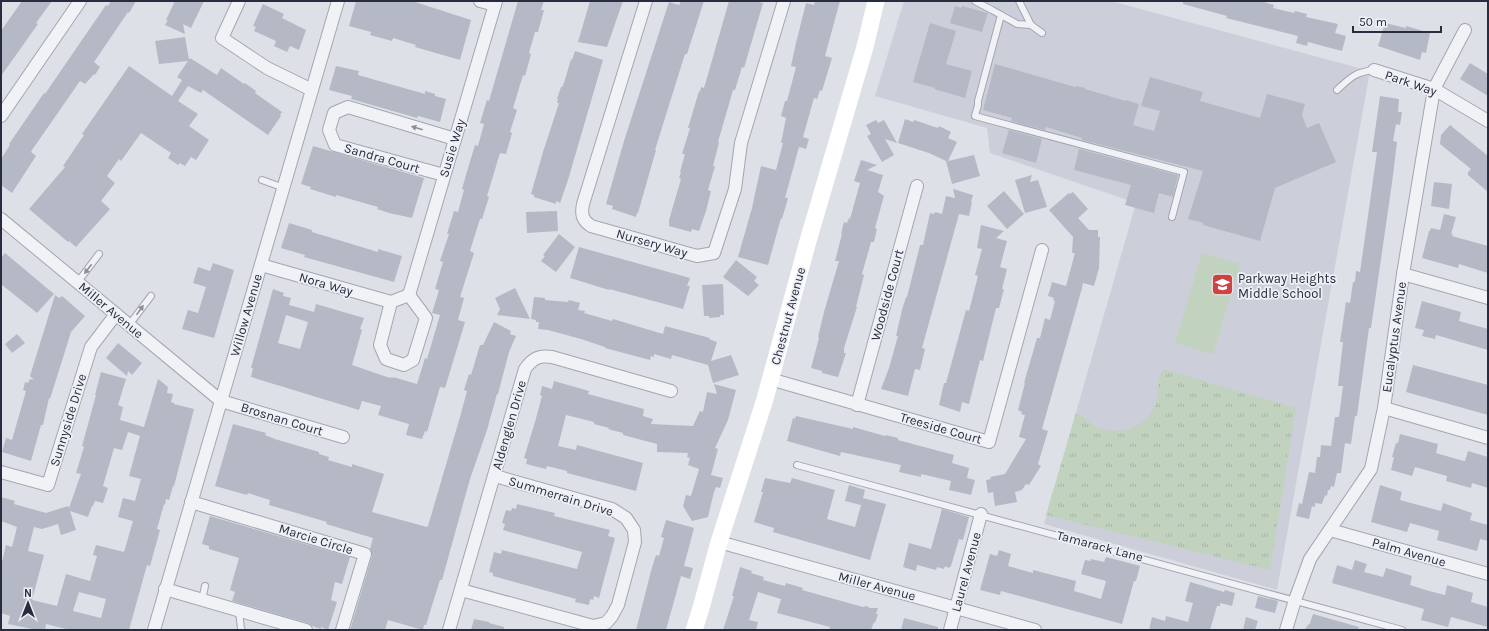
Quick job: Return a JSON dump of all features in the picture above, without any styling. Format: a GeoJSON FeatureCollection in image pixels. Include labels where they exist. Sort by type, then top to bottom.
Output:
{"type":"FeatureCollection","features":[{"type":"Feature","properties":{"kind":"main road","name":"Chestnut Avenue"},"geometry":{"type":"LineString","coordinates":[[694,630],[719,542],[770,379],[810,234],[865,47],[876,1]]}},
{"type":"Feature","properties":{"kind":"street"},"geometry":{"type":"LineString","coordinates":[[1,116],[80,1]]}},
{"type":"Feature","properties":{"kind":"street"},"geometry":{"type":"LineString","coordinates":[[239,1],[222,38],[267,68],[312,90]]}},
{"type":"Feature","properties":{"kind":"street","name":"Willow Avenue"},"geometry":{"type":"LineString","coordinates":[[154,630],[338,1]]}},
{"type":"Feature","properties":{"kind":"street"},"geometry":{"type":"LineString","coordinates":[[480,1],[496,3]]}},
{"type":"Feature","properties":{"kind":"street","name":"Nursery Way"},"geometry":{"type":"LineString","coordinates":[[646,1],[581,211],[583,218],[591,226],[697,256],[714,253],[735,189],[741,143],[784,1]]}},
{"type":"Feature","properties":{"kind":"street","name":"Susie Way"},"geometry":{"type":"LineString","coordinates":[[409,295],[496,3]]}},
{"type":"Feature","properties":{"kind":"street","name":"Eucalyptus Avenue"},"geometry":{"type":"LineString","coordinates":[[1286,630],[1310,559],[1371,469],[1384,408],[1403,274],[1434,88],[1465,30]]}},
{"type":"Feature","properties":{"kind":"street","name":"Park Way"},"geometry":{"type":"LineString","coordinates":[[1374,70],[1434,88],[1488,121]]}},
{"type":"Feature","properties":{"kind":"street","name":"Sandra Court"},"geometry":{"type":"LineString","coordinates":[[444,175],[335,145],[329,130],[334,113],[348,107],[455,139]]}},
{"type":"Feature","properties":{"kind":"street","name":"Woodside Court"},"geometry":{"type":"LineString","coordinates":[[857,405],[917,186]]}},
{"type":"Feature","properties":{"kind":"street","name":"Miller Avenue"},"geometry":{"type":"LineString","coordinates":[[1,219],[221,401]]}},
{"type":"Feature","properties":{"kind":"street","name":"Treeside Court"},"geometry":{"type":"LineString","coordinates":[[770,379],[989,442],[1042,250]]}},
{"type":"Feature","properties":{"kind":"street","name":"Nora Way"},"geometry":{"type":"LineString","coordinates":[[261,265],[391,302]]}},
{"type":"Feature","properties":{"kind":"street"},"geometry":{"type":"LineString","coordinates":[[1403,274],[1488,298]]}},
{"type":"Feature","properties":{"kind":"street"},"geometry":{"type":"LineString","coordinates":[[409,295],[426,318],[413,360],[404,365],[386,359],[380,345],[391,302],[409,295]]}},
{"type":"Feature","properties":{"kind":"street","name":"Sunnyside Drive"},"geometry":{"type":"LineString","coordinates":[[1,472],[48,485],[91,347],[116,314]]}},
{"type":"Feature","properties":{"kind":"street","name":"Aldenglen Drive"},"geometry":{"type":"LineString","coordinates":[[449,630],[525,369],[531,361],[544,356],[671,391]]}},
{"type":"Feature","properties":{"kind":"street","name":"Brosnan Court"},"geometry":{"type":"LineString","coordinates":[[221,401],[343,437]]}},
{"type":"Feature","properties":{"kind":"street"},"geometry":{"type":"LineString","coordinates":[[1384,408],[1488,438]]}},
{"type":"Feature","properties":{"kind":"street","name":"Summerrain Drive"},"geometry":{"type":"LineString","coordinates":[[461,590],[593,626],[606,623],[618,605],[635,542],[634,530],[626,518],[612,509],[495,476]]}},
{"type":"Feature","properties":{"kind":"street","name":"Marcie Circle"},"geometry":{"type":"LineString","coordinates":[[191,502],[365,554],[342,630]]}},
{"type":"Feature","properties":{"kind":"street","name":"Laurel Avenue"},"geometry":{"type":"LineString","coordinates":[[950,630],[982,514]]}},
{"type":"Feature","properties":{"kind":"street","name":"Palm Avenue"},"geometry":{"type":"LineString","coordinates":[[1330,530],[1488,574]]}},
{"type":"Feature","properties":{"kind":"street","name":"Miller Avenue"},"geometry":{"type":"LineString","coordinates":[[719,542],[1035,630]]}},
{"type":"Feature","properties":{"kind":"street"},"geometry":{"type":"LineString","coordinates":[[165,589],[306,630]]}},
{"type":"Feature","properties":{"kind":"lane"},"geometry":{"type":"LineString","coordinates":[[975,1],[1017,24],[1031,25]]}},
{"type":"Feature","properties":{"kind":"lane"},"geometry":{"type":"LineString","coordinates":[[1019,1],[1031,25],[1042,33]]}},
{"type":"Feature","properties":{"kind":"lane"},"geometry":{"type":"LineString","coordinates":[[1001,15],[975,116],[1184,172],[1172,217]]}},
{"type":"Feature","properties":{"kind":"lane"},"geometry":{"type":"LineString","coordinates":[[1337,90],[1355,74],[1374,70]]}},
{"type":"Feature","properties":{"kind":"lane"},"geometry":{"type":"LineString","coordinates":[[262,180],[284,188]]}},
{"type":"Feature","properties":{"kind":"lane"},"geometry":{"type":"LineString","coordinates":[[77,283],[98,254]]}},
{"type":"Feature","properties":{"kind":"lane"},"geometry":{"type":"LineString","coordinates":[[129,325],[150,296]]}},
{"type":"Feature","properties":{"kind":"lane","name":"Tamarack Lane"},"geometry":{"type":"LineString","coordinates":[[797,464],[1402,630]]}},
{"type":"Feature","properties":{"kind":"lane"},"geometry":{"type":"LineString","coordinates":[[202,600],[205,586]]}},
{"type":"Feature","properties":{"kind":"lane"},"geometry":{"type":"LineString","coordinates":[[239,611],[242,630]]}},
{"type":"Feature","properties":{"kind":"shaded area","name":"Parkway Heights Middle School"},"geometry":{"type":"Polygon","coordinates":[[[904,1],[1111,1],[1370,71],[1277,590],[1044,524],[1136,203],[990,153],[987,128],[875,96],[904,1]]]}},
{"type":"Feature","properties":{"kind":"green space"},"geometry":{"type":"Polygon","coordinates":[[[1202,253],[1240,264],[1213,354],[1175,343],[1202,253]]]}},
{"type":"Feature","properties":{"kind":"green space"},"geometry":{"type":"Polygon","coordinates":[[[1163,369],[1296,408],[1270,570],[1046,515],[1076,413],[1092,425],[1099,428],[1119,431],[1136,426],[1150,415],[1155,406],[1158,396],[1158,380],[1163,369]]]}},
{"type":"Feature","properties":{"kind":"building"},"geometry":{"type":"Polygon","coordinates":[[[22,1],[52,1],[36,23],[38,24],[1,76],[1,31],[22,1]]]}},
{"type":"Feature","properties":{"kind":"building"},"geometry":{"type":"Polygon","coordinates":[[[111,1],[136,1],[94,62],[100,67],[95,75],[94,74],[85,84],[80,81],[32,150],[31,152],[36,156],[12,193],[1,185],[1,159],[10,145],[9,144],[44,93],[45,94],[106,5],[108,6],[111,1]]]}},
{"type":"Feature","properties":{"kind":"building"},"geometry":{"type":"Polygon","coordinates":[[[175,1],[204,1],[191,28],[183,24],[185,34],[165,25],[175,1]]]}},
{"type":"Feature","properties":{"kind":"building"},"geometry":{"type":"Polygon","coordinates":[[[356,1],[412,1],[471,20],[460,60],[415,47],[416,45],[393,38],[392,41],[370,35],[371,32],[349,26],[356,1]]]}},
{"type":"Feature","properties":{"kind":"building"},"geometry":{"type":"Polygon","coordinates":[[[518,1],[544,1],[541,10],[544,10],[538,32],[535,32],[525,76],[523,75],[513,108],[517,110],[510,132],[512,133],[506,154],[500,153],[487,196],[489,197],[470,251],[474,253],[460,297],[464,298],[458,320],[465,322],[445,388],[440,387],[427,432],[425,431],[422,439],[406,435],[409,424],[378,415],[381,406],[362,401],[359,410],[251,377],[253,368],[251,368],[273,289],[284,293],[283,296],[291,298],[289,305],[314,312],[316,304],[364,318],[352,365],[387,377],[393,377],[417,384],[425,358],[427,359],[440,315],[432,313],[439,290],[435,289],[443,262],[440,261],[449,234],[447,234],[454,211],[458,212],[468,168],[475,145],[478,146],[484,124],[480,123],[487,100],[489,101],[518,1]],[[286,315],[278,343],[300,349],[308,322],[286,315]]]}},
{"type":"Feature","properties":{"kind":"building"},"geometry":{"type":"Polygon","coordinates":[[[590,1],[623,1],[607,47],[578,42],[590,1]]]}},
{"type":"Feature","properties":{"kind":"building"},"geometry":{"type":"Polygon","coordinates":[[[681,1],[704,1],[687,54],[685,54],[636,217],[612,209],[613,206],[606,204],[624,141],[669,2],[679,5],[681,1]]]}},
{"type":"Feature","properties":{"kind":"building"},"geometry":{"type":"Polygon","coordinates":[[[729,1],[755,1],[763,3],[744,68],[742,67],[735,90],[733,90],[718,142],[713,166],[715,166],[708,190],[711,191],[706,211],[699,231],[692,229],[691,232],[669,226],[669,220],[681,179],[679,178],[685,154],[682,154],[690,128],[688,128],[699,91],[700,92],[701,87],[704,88],[729,1]]]}},
{"type":"Feature","properties":{"kind":"building"},"geometry":{"type":"Polygon","coordinates":[[[815,1],[840,1],[825,56],[832,58],[822,91],[820,90],[817,99],[814,98],[803,137],[809,139],[806,149],[799,147],[785,198],[788,198],[768,265],[738,257],[752,208],[761,166],[776,170],[783,143],[781,143],[786,118],[781,116],[785,101],[787,101],[796,67],[791,66],[796,43],[806,3],[814,5],[815,1]]]}},
{"type":"Feature","properties":{"kind":"building"},"geometry":{"type":"Polygon","coordinates":[[[1183,1],[1261,1],[1274,5],[1273,8],[1294,13],[1295,11],[1307,14],[1306,17],[1338,24],[1335,33],[1346,36],[1342,51],[1308,42],[1307,46],[1296,43],[1298,36],[1226,18],[1227,16],[1183,4],[1183,1]]]}},
{"type":"Feature","properties":{"kind":"building"},"geometry":{"type":"Polygon","coordinates":[[[263,4],[284,14],[282,18],[306,30],[299,50],[290,46],[287,52],[274,46],[276,41],[254,31],[256,27],[253,26],[263,4]]]}},
{"type":"Feature","properties":{"kind":"building"},"geometry":{"type":"Polygon","coordinates":[[[955,6],[961,8],[962,6],[988,13],[982,32],[950,23],[955,6]]]}},
{"type":"Feature","properties":{"kind":"building"},"geometry":{"type":"Polygon","coordinates":[[[930,23],[956,31],[946,64],[972,71],[965,98],[913,82],[930,23]]]}},
{"type":"Feature","properties":{"kind":"building"},"geometry":{"type":"Polygon","coordinates":[[[1385,23],[1406,28],[1406,26],[1430,33],[1426,53],[1422,52],[1420,60],[1378,46],[1385,23]]]}},
{"type":"Feature","properties":{"kind":"building"},"geometry":{"type":"Polygon","coordinates":[[[185,37],[189,60],[190,58],[217,75],[221,68],[256,91],[255,93],[282,112],[280,115],[281,116],[268,135],[203,90],[201,93],[188,86],[178,101],[198,114],[189,126],[209,140],[196,160],[191,157],[185,166],[180,163],[178,165],[168,158],[171,153],[141,133],[121,161],[119,159],[107,176],[115,183],[101,201],[110,209],[76,247],[29,209],[65,167],[63,166],[84,135],[82,134],[129,66],[172,96],[182,80],[177,77],[188,61],[159,64],[155,41],[185,37]]]}},
{"type":"Feature","properties":{"kind":"building"},"geometry":{"type":"Polygon","coordinates":[[[575,51],[603,60],[568,180],[560,203],[556,201],[556,204],[534,197],[534,195],[531,194],[559,103],[557,103],[557,99],[575,51]]]}},
{"type":"Feature","properties":{"kind":"building"},"geometry":{"type":"Polygon","coordinates":[[[1470,63],[1488,74],[1488,96],[1460,79],[1470,63]]]}},
{"type":"Feature","properties":{"kind":"building"},"geometry":{"type":"Polygon","coordinates":[[[995,64],[1139,104],[1133,125],[1154,131],[1160,111],[1141,106],[1150,77],[1203,92],[1200,101],[1260,118],[1267,94],[1305,104],[1302,115],[1307,128],[1319,123],[1336,162],[1275,188],[1260,241],[1203,225],[1203,223],[1188,219],[1203,171],[1082,140],[1082,138],[1046,127],[1045,130],[1011,121],[1012,118],[983,110],[995,64]]]}},
{"type":"Feature","properties":{"kind":"building"},"geometry":{"type":"Polygon","coordinates":[[[336,66],[359,71],[358,75],[425,94],[425,91],[446,99],[440,122],[418,116],[417,118],[351,99],[352,96],[329,90],[336,66]]]}},
{"type":"Feature","properties":{"kind":"building"},"geometry":{"type":"Polygon","coordinates":[[[1380,96],[1399,99],[1398,112],[1402,112],[1400,125],[1396,124],[1393,141],[1397,142],[1392,183],[1371,328],[1369,328],[1357,416],[1355,416],[1351,444],[1345,443],[1341,473],[1337,473],[1334,487],[1331,486],[1330,490],[1328,490],[1327,496],[1325,495],[1322,504],[1315,503],[1315,507],[1312,506],[1309,519],[1296,516],[1299,503],[1302,504],[1309,472],[1315,473],[1317,457],[1320,457],[1321,445],[1331,446],[1335,417],[1339,417],[1343,386],[1338,386],[1343,342],[1340,342],[1346,302],[1350,303],[1356,271],[1360,272],[1377,152],[1372,152],[1380,96]]]}},
{"type":"Feature","properties":{"kind":"building"},"geometry":{"type":"Polygon","coordinates":[[[905,119],[913,122],[914,120],[938,128],[939,126],[951,132],[948,138],[957,142],[948,161],[974,155],[980,176],[952,184],[946,161],[929,153],[898,143],[905,119]]]}},
{"type":"Feature","properties":{"kind":"building"},"geometry":{"type":"Polygon","coordinates":[[[876,120],[878,123],[884,120],[897,143],[885,139],[894,155],[882,162],[867,136],[871,134],[866,125],[876,120]]]}},
{"type":"Feature","properties":{"kind":"building"},"geometry":{"type":"Polygon","coordinates":[[[1450,125],[1488,156],[1488,192],[1468,175],[1468,172],[1471,169],[1440,144],[1441,135],[1450,125]]]}},
{"type":"Feature","properties":{"kind":"building"},"geometry":{"type":"Polygon","coordinates":[[[1009,130],[1042,139],[1036,163],[1002,153],[1009,130]]]}},
{"type":"Feature","properties":{"kind":"building"},"geometry":{"type":"Polygon","coordinates":[[[313,146],[424,178],[412,218],[389,213],[377,209],[378,207],[336,195],[336,197],[310,189],[311,187],[301,184],[313,146]]]}},
{"type":"Feature","properties":{"kind":"building"},"geometry":{"type":"Polygon","coordinates":[[[1079,149],[1178,175],[1173,197],[1159,193],[1154,213],[1125,205],[1131,185],[1074,170],[1079,149]]]}},
{"type":"Feature","properties":{"kind":"building"},"geometry":{"type":"Polygon","coordinates":[[[861,160],[877,165],[867,170],[883,175],[878,192],[884,196],[875,228],[877,229],[874,242],[871,242],[862,274],[864,275],[857,307],[844,348],[844,353],[846,353],[838,377],[822,373],[822,371],[811,368],[824,312],[839,261],[835,261],[844,222],[847,223],[849,218],[850,219],[860,183],[854,181],[861,160]]]}},
{"type":"Feature","properties":{"kind":"building"},"geometry":{"type":"Polygon","coordinates":[[[1032,175],[1030,182],[1038,180],[1047,207],[1025,213],[1015,180],[1032,175]]]}},
{"type":"Feature","properties":{"kind":"building"},"geometry":{"type":"Polygon","coordinates":[[[1434,182],[1452,184],[1449,209],[1431,206],[1434,182]]]}},
{"type":"Feature","properties":{"kind":"building"},"geometry":{"type":"Polygon","coordinates":[[[953,189],[973,195],[972,202],[969,216],[959,214],[922,348],[925,349],[920,370],[915,369],[908,396],[881,389],[889,368],[898,336],[896,336],[902,310],[907,297],[920,245],[923,245],[930,213],[934,214],[935,212],[942,214],[946,196],[955,198],[953,189]]]}},
{"type":"Feature","properties":{"kind":"building"},"geometry":{"type":"Polygon","coordinates":[[[1004,191],[1024,214],[1007,229],[987,206],[1004,191]]]}},
{"type":"Feature","properties":{"kind":"building"},"geometry":{"type":"Polygon","coordinates":[[[1073,192],[1088,209],[1078,218],[1089,230],[1098,230],[1098,237],[1100,237],[1099,268],[1094,286],[1083,283],[1042,429],[1048,431],[1038,464],[1041,466],[1029,485],[1026,484],[1022,490],[1015,492],[1017,502],[995,506],[993,492],[988,493],[986,480],[991,479],[990,477],[1005,474],[1026,439],[1019,437],[1025,415],[1021,414],[1022,412],[1018,410],[1024,383],[1037,338],[1040,338],[1045,318],[1050,320],[1055,301],[1053,300],[1054,298],[1048,296],[1052,282],[1066,286],[1075,253],[1072,253],[1073,237],[1049,210],[1069,193],[1070,194],[1073,192]]]}},
{"type":"Feature","properties":{"kind":"building"},"geometry":{"type":"Polygon","coordinates":[[[557,211],[558,231],[527,233],[526,212],[557,211]]]}},
{"type":"Feature","properties":{"kind":"building"},"geometry":{"type":"Polygon","coordinates":[[[1444,214],[1456,217],[1451,234],[1453,234],[1452,236],[1488,246],[1488,273],[1459,264],[1458,268],[1422,258],[1429,231],[1431,228],[1440,230],[1444,214]]]}},
{"type":"Feature","properties":{"kind":"building"},"geometry":{"type":"Polygon","coordinates":[[[289,223],[312,230],[312,232],[378,252],[378,249],[402,256],[394,282],[304,257],[305,255],[281,248],[289,223]]]}},
{"type":"Feature","properties":{"kind":"building"},"geometry":{"type":"Polygon","coordinates":[[[981,225],[1004,231],[996,238],[1007,241],[1000,267],[1007,269],[999,308],[996,308],[983,361],[980,360],[969,404],[962,402],[960,412],[939,405],[944,383],[946,383],[966,310],[969,311],[978,276],[975,275],[982,249],[977,248],[981,225]]]}},
{"type":"Feature","properties":{"kind":"building"},"geometry":{"type":"Polygon","coordinates":[[[559,234],[575,247],[556,272],[541,261],[545,256],[543,255],[559,234]]]}},
{"type":"Feature","properties":{"kind":"building"},"geometry":{"type":"Polygon","coordinates":[[[579,247],[690,278],[687,286],[690,286],[683,309],[609,290],[570,278],[579,247]]]}},
{"type":"Feature","properties":{"kind":"building"},"geometry":{"type":"Polygon","coordinates":[[[5,253],[54,294],[37,313],[1,284],[1,258],[5,253]]]}},
{"type":"Feature","properties":{"kind":"building"},"geometry":{"type":"Polygon","coordinates":[[[736,260],[757,277],[754,281],[759,285],[748,296],[723,277],[736,260]]]}},
{"type":"Feature","properties":{"kind":"building"},"geometry":{"type":"Polygon","coordinates":[[[213,263],[234,270],[214,338],[182,329],[188,310],[198,313],[206,287],[193,283],[198,267],[210,271],[213,263]]]}},
{"type":"Feature","properties":{"kind":"building"},"geometry":{"type":"Polygon","coordinates":[[[723,284],[724,315],[709,318],[709,316],[704,316],[702,285],[723,284]]]}},
{"type":"Feature","properties":{"kind":"building"},"geometry":{"type":"Polygon","coordinates":[[[515,288],[530,319],[497,315],[500,309],[495,298],[515,288]]]}},
{"type":"Feature","properties":{"kind":"building"},"geometry":{"type":"Polygon","coordinates":[[[55,295],[59,298],[62,296],[85,316],[71,332],[50,399],[49,398],[43,425],[41,425],[31,461],[2,452],[6,438],[12,440],[26,391],[23,390],[25,382],[28,383],[30,379],[34,380],[30,376],[55,295]]]}},
{"type":"Feature","properties":{"kind":"building"},"geometry":{"type":"Polygon","coordinates":[[[534,297],[545,298],[545,300],[568,302],[569,300],[580,303],[578,310],[585,311],[584,313],[612,321],[613,319],[663,334],[665,326],[710,338],[709,339],[717,342],[711,361],[731,355],[739,375],[713,383],[708,365],[672,355],[671,359],[654,354],[654,357],[651,356],[650,360],[605,348],[581,339],[548,330],[538,329],[539,322],[531,319],[534,297]]]}},
{"type":"Feature","properties":{"kind":"building"},"geometry":{"type":"Polygon","coordinates":[[[1422,301],[1461,312],[1459,321],[1488,329],[1488,350],[1436,335],[1435,339],[1422,336],[1424,330],[1415,328],[1422,301]]]}},
{"type":"Feature","properties":{"kind":"building"},"geometry":{"type":"Polygon","coordinates":[[[494,322],[511,331],[510,334],[516,336],[509,352],[487,430],[470,479],[442,580],[440,580],[426,625],[424,625],[423,630],[388,620],[385,630],[350,630],[372,556],[370,549],[373,538],[326,524],[327,522],[269,505],[270,500],[248,493],[247,495],[215,486],[233,424],[266,433],[265,435],[275,439],[319,452],[319,454],[329,457],[328,460],[352,467],[352,464],[384,474],[372,512],[427,527],[460,417],[467,391],[464,390],[469,374],[471,375],[480,345],[483,345],[494,322]]]}},
{"type":"Feature","properties":{"kind":"building"},"geometry":{"type":"Polygon","coordinates":[[[17,334],[25,343],[12,353],[5,344],[17,334]]]}},
{"type":"Feature","properties":{"kind":"building"},"geometry":{"type":"Polygon","coordinates":[[[118,343],[142,363],[132,375],[128,371],[127,376],[106,358],[118,343]]]}},
{"type":"Feature","properties":{"kind":"building"},"geometry":{"type":"Polygon","coordinates":[[[1413,365],[1488,385],[1488,415],[1406,392],[1413,365]]]}},
{"type":"Feature","properties":{"kind":"building"},"geometry":{"type":"Polygon","coordinates":[[[101,372],[126,379],[118,405],[123,407],[120,420],[144,427],[158,379],[168,387],[167,393],[173,394],[171,402],[194,409],[174,486],[169,500],[166,499],[165,505],[164,504],[157,529],[160,530],[150,566],[147,565],[129,630],[70,630],[46,624],[45,630],[37,630],[8,624],[10,616],[1,613],[1,566],[6,545],[12,547],[17,527],[1,521],[1,497],[15,501],[14,504],[46,513],[68,506],[69,508],[81,474],[76,473],[84,447],[82,446],[101,372]],[[128,432],[122,450],[114,448],[103,486],[108,488],[103,503],[95,501],[88,517],[70,511],[76,530],[61,535],[58,524],[42,529],[34,527],[28,551],[44,555],[32,600],[57,606],[66,574],[90,581],[97,556],[93,555],[96,545],[124,552],[133,521],[118,517],[123,498],[135,501],[141,479],[129,476],[140,436],[128,432]],[[79,592],[73,611],[101,618],[106,599],[79,592]]]}},
{"type":"Feature","properties":{"kind":"building"},"geometry":{"type":"Polygon","coordinates":[[[554,381],[589,391],[588,394],[644,409],[643,416],[653,419],[651,424],[693,426],[700,411],[703,412],[707,392],[717,394],[714,384],[736,390],[728,420],[715,448],[718,449],[711,475],[723,478],[720,488],[716,487],[714,492],[708,517],[692,521],[683,506],[686,495],[691,496],[699,469],[688,465],[690,458],[687,457],[688,453],[657,452],[657,444],[623,435],[623,433],[594,424],[594,422],[566,415],[558,446],[576,450],[577,445],[643,463],[636,491],[567,473],[567,471],[547,466],[546,469],[526,464],[527,459],[524,458],[542,396],[540,395],[542,386],[552,389],[554,381]]]}},
{"type":"Feature","properties":{"kind":"building"},"geometry":{"type":"Polygon","coordinates":[[[796,416],[886,435],[898,438],[898,440],[954,455],[952,463],[969,468],[967,478],[975,480],[971,495],[949,490],[951,481],[921,474],[921,477],[899,472],[901,465],[841,452],[840,456],[787,441],[793,418],[795,419],[796,416]]]}},
{"type":"Feature","properties":{"kind":"building"},"geometry":{"type":"Polygon","coordinates":[[[1400,434],[1438,444],[1436,453],[1460,460],[1465,461],[1468,451],[1488,457],[1488,488],[1472,483],[1471,488],[1446,481],[1447,476],[1415,467],[1412,476],[1391,470],[1394,457],[1392,457],[1400,434]]]}},
{"type":"Feature","properties":{"kind":"building"},"geometry":{"type":"Polygon","coordinates":[[[765,478],[790,483],[792,478],[835,490],[827,519],[855,527],[861,505],[845,501],[849,485],[865,490],[863,498],[886,504],[870,560],[773,532],[774,528],[754,522],[763,492],[761,492],[765,478]]]}},
{"type":"Feature","properties":{"kind":"building"},"geometry":{"type":"Polygon","coordinates":[[[1380,485],[1402,492],[1400,500],[1441,511],[1443,503],[1472,513],[1470,520],[1488,525],[1488,541],[1480,539],[1477,551],[1437,540],[1439,531],[1410,523],[1407,532],[1371,522],[1380,485]]]}},
{"type":"Feature","properties":{"kind":"building"},"geometry":{"type":"Polygon","coordinates":[[[517,504],[555,513],[554,516],[610,530],[608,536],[615,538],[599,598],[594,596],[593,600],[590,599],[589,605],[575,602],[576,599],[493,576],[493,573],[489,572],[494,552],[501,554],[502,550],[577,569],[582,552],[503,530],[505,524],[502,523],[506,510],[511,511],[512,508],[516,509],[517,504]]]}},
{"type":"Feature","properties":{"kind":"building"},"geometry":{"type":"Polygon","coordinates":[[[942,509],[969,517],[963,540],[959,539],[951,566],[949,568],[945,566],[944,569],[937,567],[936,570],[917,565],[916,571],[903,567],[909,543],[931,549],[942,509]]]}},
{"type":"Feature","properties":{"kind":"building"},"geometry":{"type":"Polygon","coordinates":[[[210,516],[350,557],[342,584],[335,582],[331,600],[337,602],[328,630],[232,601],[235,592],[230,590],[239,558],[209,549],[209,546],[202,544],[210,516]]]}},
{"type":"Feature","properties":{"kind":"building"},"geometry":{"type":"Polygon","coordinates":[[[666,520],[694,528],[684,566],[693,568],[690,579],[681,576],[666,630],[636,630],[651,571],[656,555],[659,556],[664,538],[661,537],[666,520]]]}},
{"type":"Feature","properties":{"kind":"building"},"geometry":{"type":"Polygon","coordinates":[[[999,550],[1011,554],[1008,566],[1033,573],[1033,570],[1076,581],[1074,591],[1101,599],[1106,581],[1081,574],[1085,560],[1091,561],[1091,559],[1104,562],[1106,557],[1140,566],[1136,581],[1134,581],[1122,624],[1001,591],[1000,595],[980,590],[990,554],[997,556],[999,550]]]}},
{"type":"Feature","properties":{"kind":"building"},"geometry":{"type":"Polygon","coordinates":[[[1355,560],[1367,564],[1364,572],[1383,577],[1386,568],[1412,576],[1410,585],[1429,591],[1445,595],[1447,585],[1473,593],[1471,602],[1488,607],[1488,627],[1451,617],[1448,627],[1421,620],[1424,609],[1332,583],[1337,565],[1352,570],[1355,560]]]}},
{"type":"Feature","properties":{"kind":"building"},"geometry":{"type":"Polygon","coordinates":[[[740,567],[752,571],[751,573],[764,577],[763,580],[785,586],[786,583],[803,588],[802,590],[863,607],[878,608],[875,623],[874,622],[871,630],[829,630],[830,627],[777,613],[781,599],[758,592],[749,620],[758,622],[756,630],[723,630],[734,596],[732,596],[740,567]]]}},
{"type":"Feature","properties":{"kind":"building"},"geometry":{"type":"Polygon","coordinates":[[[1190,582],[1224,592],[1225,590],[1235,593],[1232,606],[1220,603],[1220,606],[1217,606],[1210,630],[1149,630],[1152,617],[1165,621],[1166,616],[1188,622],[1193,603],[1185,601],[1190,582]]]}},
{"type":"Feature","properties":{"kind":"building"},"geometry":{"type":"Polygon","coordinates":[[[1258,596],[1278,601],[1275,613],[1255,608],[1258,596]]]}},
{"type":"Feature","properties":{"kind":"building"},"geometry":{"type":"Polygon","coordinates":[[[1313,614],[1359,627],[1358,630],[1304,630],[1310,623],[1313,614]]]}},
{"type":"Feature","properties":{"kind":"building"},"geometry":{"type":"Polygon","coordinates":[[[1246,617],[1258,621],[1255,630],[1243,630],[1246,617]]]}},
{"type":"Feature","properties":{"kind":"building"},"geometry":{"type":"Polygon","coordinates":[[[904,618],[938,627],[938,630],[901,630],[904,618]]]}},
{"type":"Feature","properties":{"kind":"building"},"geometry":{"type":"Polygon","coordinates":[[[474,619],[504,627],[504,630],[471,630],[474,619]]]}},
{"type":"Feature","properties":{"kind":"place","name":"Parkway Heights Middle School"},"geometry":{"type":"Point","coordinates":[1222,285]}}]}
